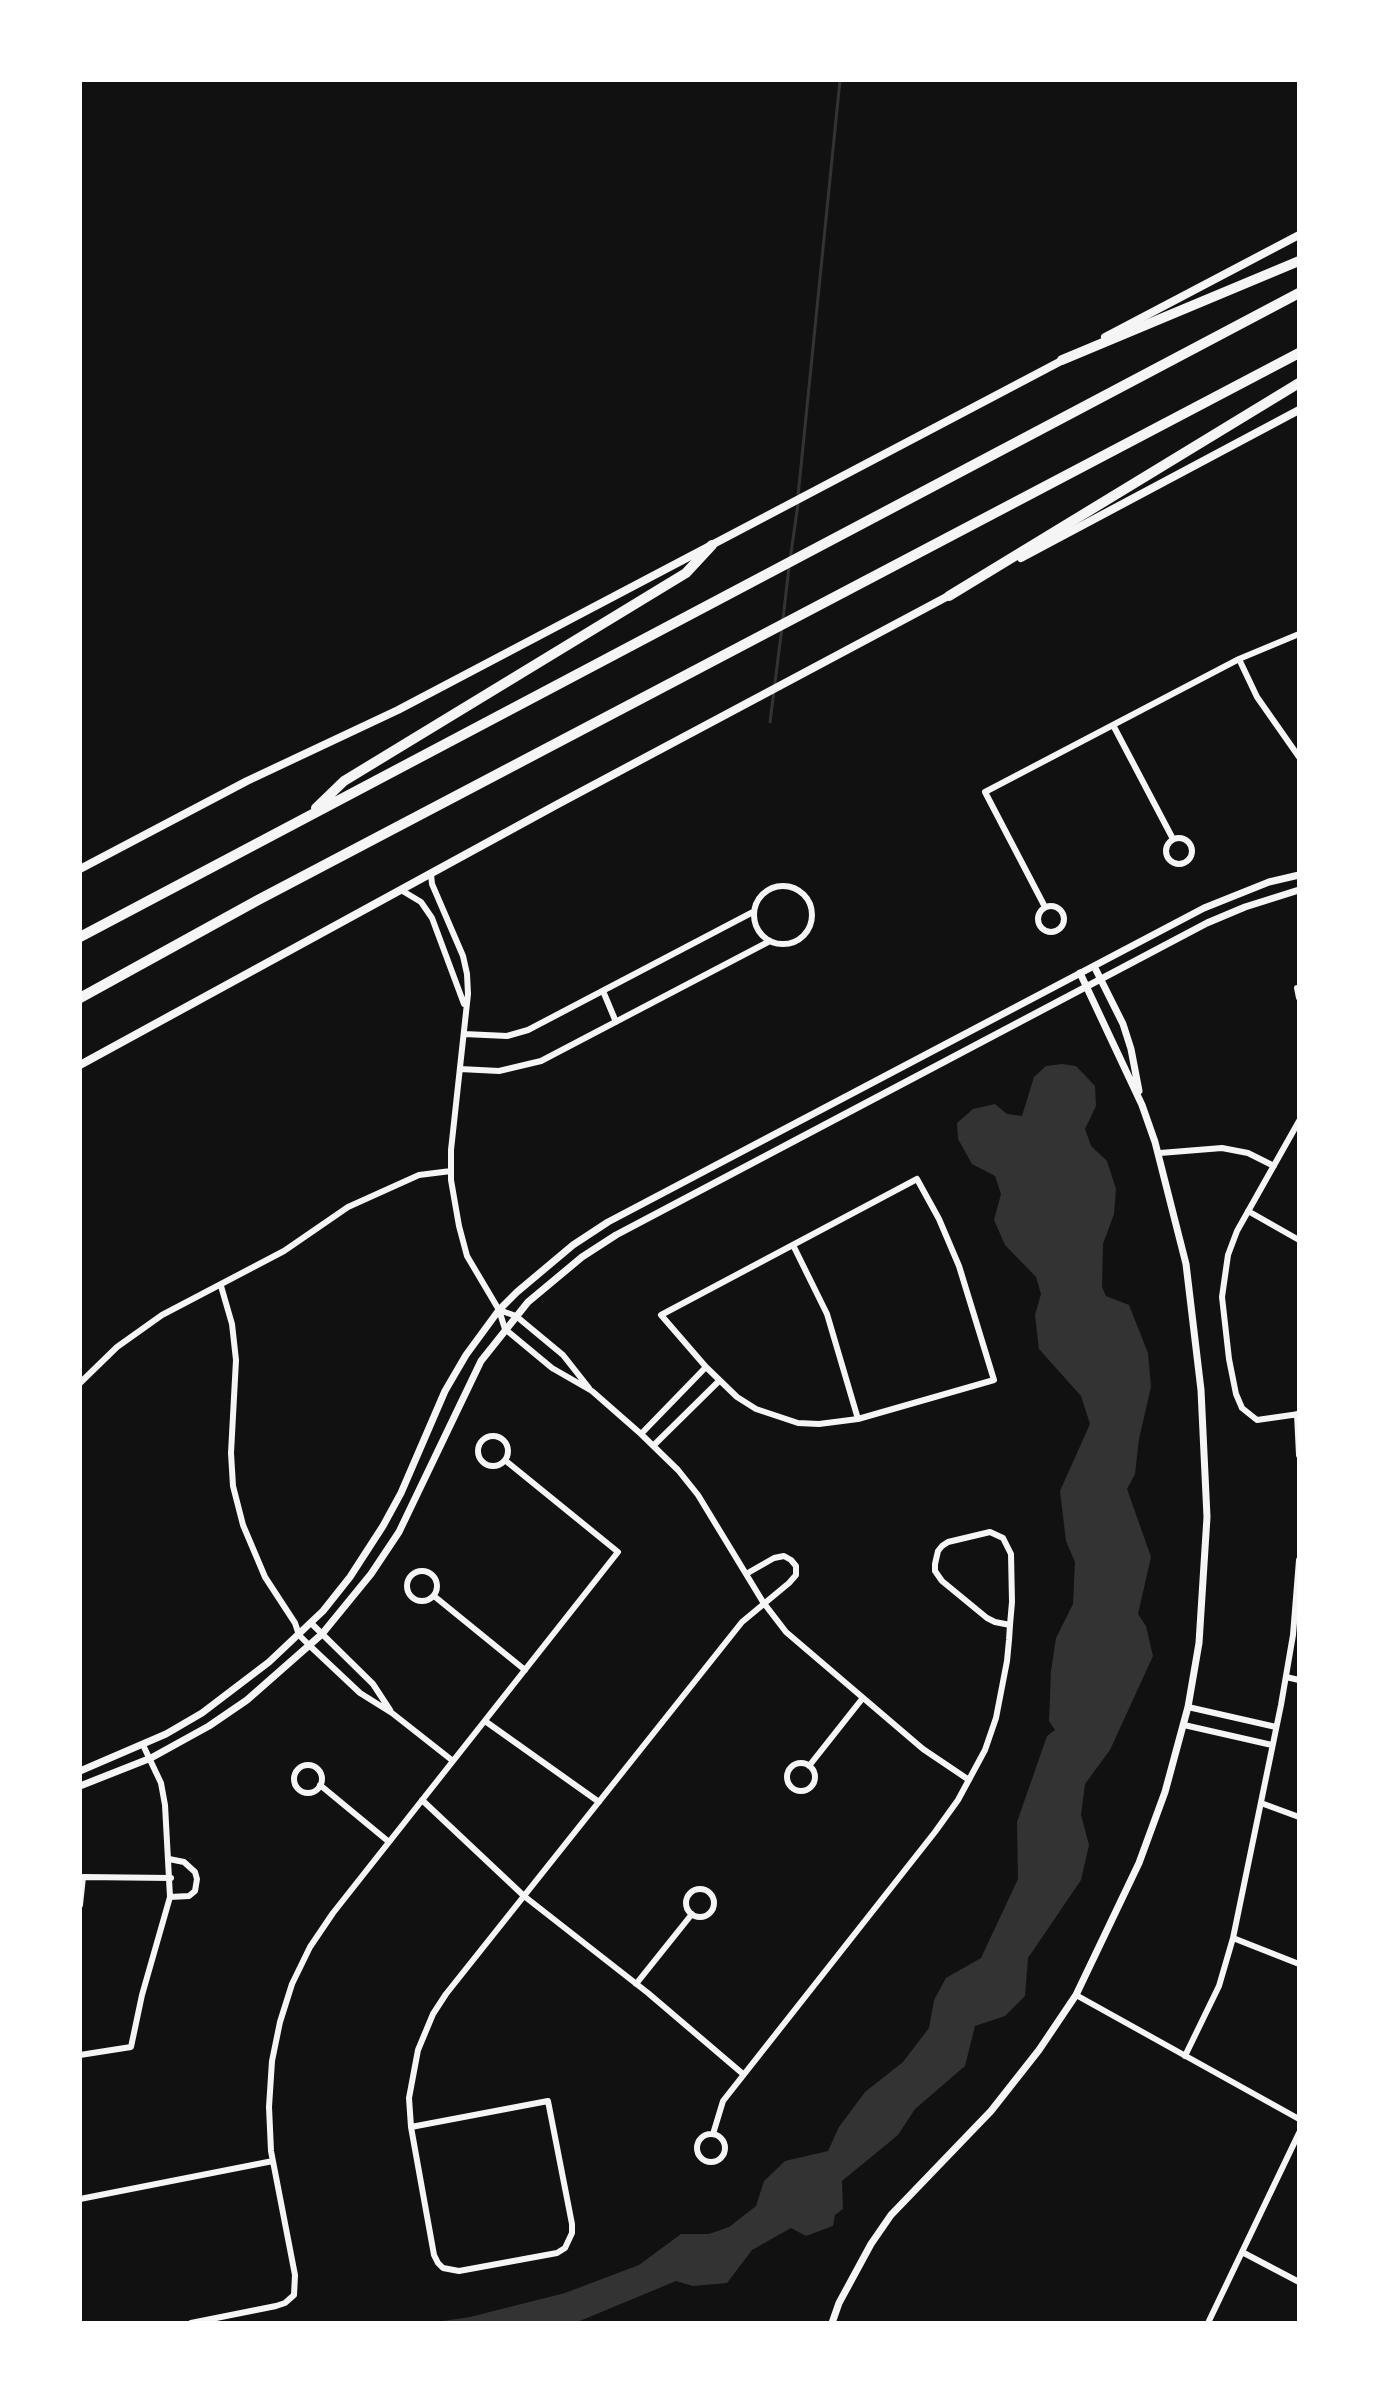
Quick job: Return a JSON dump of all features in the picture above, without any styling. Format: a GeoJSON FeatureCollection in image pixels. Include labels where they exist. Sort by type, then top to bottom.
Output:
{"type":"FeatureCollection","features":[{"type":"Feature","properties":{"kind":"highway"},"geometry":{"type":"LineString","coordinates":[[1062,360],[1299,261]]}},
{"type":"Feature","properties":{"kind":"highway"},"geometry":{"type":"LineString","coordinates":[[80,937],[1299,293]]}},
{"type":"Feature","properties":{"kind":"highway"},"geometry":{"type":"LineString","coordinates":[[80,998],[258,900],[1299,353]]}},
{"type":"Feature","properties":{"kind":"highway"},"geometry":{"type":"LineString","coordinates":[[949,596],[1299,383]]}},
{"type":"Feature","properties":{"kind":"highway"},"geometry":{"type":"LineString","coordinates":[[307,817],[344,781],[686,573],[712,545]]}},
{"type":"Feature","properties":{"kind":"main road"},"geometry":{"type":"LineString","coordinates":[[80,869],[247,781],[398,710],[1299,235]]}},
{"type":"Feature","properties":{"kind":"main road"},"geometry":{"type":"LineString","coordinates":[[80,1065],[816,666],[1299,410]]}},
{"type":"Feature","properties":{"kind":"street"},"geometry":{"type":"LineString","coordinates":[[1045,907],[985,792],[1239,659],[1299,634]]}},
{"type":"Feature","properties":{"kind":"street"},"geometry":{"type":"LineString","coordinates":[[1239,659],[1257,697],[1299,757]]}},
{"type":"Feature","properties":{"kind":"street"},"geometry":{"type":"LineString","coordinates":[[1113,725],[1173,839]]}},
{"type":"Feature","properties":{"kind":"street"},"geometry":{"type":"LineString","coordinates":[[1183,838],[1191,845],[1192,855],[1186,862],[1176,863],[1168,857],[1167,847],[1173,839],[1183,838]]}},
{"type":"Feature","properties":{"kind":"street"},"geometry":{"type":"LineString","coordinates":[[431,874],[463,956],[468,994],[451,1171],[467,1256],[499,1310],[505,1329],[552,1368],[592,1391]]}},
{"type":"Feature","properties":{"kind":"street"},"geometry":{"type":"LineString","coordinates":[[80,1771],[166,1734],[227,1695],[311,1623],[350,1577],[383,1526],[445,1391],[466,1355],[499,1310],[540,1269],[608,1222],[1204,908],[1269,882],[1299,875]]}},
{"type":"Feature","properties":{"kind":"street"},"geometry":{"type":"LineString","coordinates":[[464,1034],[507,1036],[528,1030],[753,912],[761,895],[777,886],[796,888],[809,901],[812,919],[802,937],[784,944],[770,941],[758,931],[753,912]]}},
{"type":"Feature","properties":{"kind":"street"},"geometry":{"type":"LineString","coordinates":[[401,890],[421,902],[432,918],[465,1007]]}},
{"type":"Feature","properties":{"kind":"street"},"geometry":{"type":"LineString","coordinates":[[80,1786],[174,1748],[247,1700],[322,1634],[371,1574],[399,1532],[474,1375],[505,1329],[551,1280],[616,1235],[1207,923],[1299,890]]}},
{"type":"Feature","properties":{"kind":"street"},"geometry":{"type":"LineString","coordinates":[[1055,906],[1063,912],[1064,922],[1058,930],[1048,931],[1040,925],[1039,915],[1045,907],[1055,906]]}},
{"type":"Feature","properties":{"kind":"street"},"geometry":{"type":"LineString","coordinates":[[460,1069],[499,1071],[541,1061],[770,941]]}},
{"type":"Feature","properties":{"kind":"street"},"geometry":{"type":"LineString","coordinates":[[1094,966],[1123,1024],[1142,1105]]}},
{"type":"Feature","properties":{"kind":"street"},"geometry":{"type":"LineString","coordinates":[[832,2323],[839,2303],[871,2244],[891,2215],[991,2111],[1039,2050],[1076,1995],[1139,1863],[1165,1792],[1188,1707],[1199,1643],[1204,1582],[1205,1460],[1201,1390],[1186,1264],[1160,1153],[1142,1105],[1080,973]]}},
{"type":"Feature","properties":{"kind":"street"},"geometry":{"type":"LineString","coordinates":[[1298,988],[1299,998]]}},
{"type":"Feature","properties":{"kind":"street"},"geometry":{"type":"LineString","coordinates":[[603,991],[616,1022]]}},
{"type":"Feature","properties":{"kind":"street"},"geometry":{"type":"LineString","coordinates":[[1299,1121],[1248,1211],[1228,1255],[1222,1297],[1236,1394],[1242,1408],[1257,1420],[1298,1414],[1299,1455]]}},
{"type":"Feature","properties":{"kind":"street"},"geometry":{"type":"LineString","coordinates":[[1160,1153],[1222,1148],[1248,1153],[1274,1166]]}},
{"type":"Feature","properties":{"kind":"street"},"geometry":{"type":"LineString","coordinates":[[80,1383],[117,1347],[162,1315],[284,1251],[370,1195],[419,1175],[451,1171]]}},
{"type":"Feature","properties":{"kind":"street"},"geometry":{"type":"LineString","coordinates":[[917,1179],[939,1219],[959,1266],[994,1380],[858,1419],[819,1424],[798,1423],[756,1409],[719,1381],[661,1315],[793,1245],[917,1179]]}},
{"type":"Feature","properties":{"kind":"street"},"geometry":{"type":"LineString","coordinates":[[1248,1211],[1299,1240]]}},
{"type":"Feature","properties":{"kind":"street"},"geometry":{"type":"LineString","coordinates":[[793,1245],[827,1314],[858,1419]]}},
{"type":"Feature","properties":{"kind":"street"},"geometry":{"type":"LineString","coordinates":[[221,1286],[232,1324],[236,1360],[231,1453],[233,1486],[253,1553],[299,1635],[360,1693],[392,1713],[453,1761]]}},
{"type":"Feature","properties":{"kind":"street"},"geometry":{"type":"LineString","coordinates":[[499,1310],[516,1316],[563,1355],[592,1391],[641,1434],[698,1495],[763,1602],[786,1632],[923,1749],[969,1780]]}},
{"type":"Feature","properties":{"kind":"street"},"geometry":{"type":"LineString","coordinates":[[641,1434],[706,1367]]}},
{"type":"Feature","properties":{"kind":"street"},"geometry":{"type":"LineString","coordinates":[[653,1446],[719,1381]]}},
{"type":"Feature","properties":{"kind":"street"},"geometry":{"type":"LineString","coordinates":[[491,1436],[503,1439],[509,1449],[506,1461],[496,1467],[484,1464],[478,1453],[481,1442],[491,1436]]}},
{"type":"Feature","properties":{"kind":"street"},"geometry":{"type":"LineString","coordinates":[[191,2323],[276,2306],[294,2295],[295,2275],[273,2161],[269,2107],[272,2061],[280,2022],[292,1984],[310,1947],[333,1913],[618,1552],[506,1461]]}},
{"type":"Feature","properties":{"kind":"street"},"geometry":{"type":"LineString","coordinates":[[713,2134],[723,2101],[935,1832],[985,1750],[1005,1676],[1010,1625],[1011,1554],[1003,1538],[990,1532],[948,1542],[938,1551],[935,1571],[942,1581],[987,1618],[1010,1625]]}},
{"type":"Feature","properties":{"kind":"street"},"geometry":{"type":"LineString","coordinates":[[411,2127],[548,2101],[572,2224],[570,2241],[557,2253],[459,2271],[443,2268],[434,2255],[411,2127],[409,2098],[412,2072],[429,2022],[446,1994],[742,1622],[789,1583],[796,1575],[796,1566],[784,1556],[774,1558],[746,1574]]}},
{"type":"Feature","properties":{"kind":"street"},"geometry":{"type":"LineString","coordinates":[[1185,2056],[1219,1986],[1233,1938],[1286,1677],[1299,1560]]}},
{"type":"Feature","properties":{"kind":"street"},"geometry":{"type":"LineString","coordinates":[[419,1571],[430,1572],[437,1581],[434,1596],[426,1601],[412,1598],[406,1585],[410,1576],[419,1571]]}},
{"type":"Feature","properties":{"kind":"street"},"geometry":{"type":"LineString","coordinates":[[434,1596],[525,1670]]}},
{"type":"Feature","properties":{"kind":"street"},"geometry":{"type":"LineString","coordinates":[[311,1623],[373,1684],[392,1713]]}},
{"type":"Feature","properties":{"kind":"street"},"geometry":{"type":"LineString","coordinates":[[1286,1677],[1299,1680]]}},
{"type":"Feature","properties":{"kind":"street"},"geometry":{"type":"LineString","coordinates":[[809,1766],[862,1699]]}},
{"type":"Feature","properties":{"kind":"street"},"geometry":{"type":"LineString","coordinates":[[1188,1707],[1276,1727]]}},
{"type":"Feature","properties":{"kind":"street"},"geometry":{"type":"LineString","coordinates":[[485,1721],[599,1802]]}},
{"type":"Feature","properties":{"kind":"street"},"geometry":{"type":"LineString","coordinates":[[1184,1725],[1272,1745]]}},
{"type":"Feature","properties":{"kind":"street"},"geometry":{"type":"LineString","coordinates":[[80,2055],[131,2047],[142,1995],[170,1897],[165,1805],[151,1758],[143,1745]]}},
{"type":"Feature","properties":{"kind":"street"},"geometry":{"type":"LineString","coordinates":[[799,1763],[809,1766],[815,1775],[812,1786],[802,1791],[792,1788],[787,1779],[789,1769],[799,1763]]}},
{"type":"Feature","properties":{"kind":"street"},"geometry":{"type":"LineString","coordinates":[[303,1765],[314,1766],[321,1774],[320,1785],[312,1792],[301,1791],[294,1783],[295,1773],[303,1765]]}},
{"type":"Feature","properties":{"kind":"street"},"geometry":{"type":"LineString","coordinates":[[320,1785],[389,1842]]}},
{"type":"Feature","properties":{"kind":"street"},"geometry":{"type":"LineString","coordinates":[[422,1800],[524,1896],[743,2074]]}},
{"type":"Feature","properties":{"kind":"street"},"geometry":{"type":"LineString","coordinates":[[1261,1803],[1299,1817]]}},
{"type":"Feature","properties":{"kind":"street"},"geometry":{"type":"LineString","coordinates":[[169,1859],[184,1862],[195,1872],[197,1879],[195,1891],[189,1896],[170,1897]]}},
{"type":"Feature","properties":{"kind":"street"},"geometry":{"type":"LineString","coordinates":[[80,1905],[83,1877],[171,1878]]}},
{"type":"Feature","properties":{"kind":"street"},"geometry":{"type":"LineString","coordinates":[[698,1889],[708,1892],[714,1900],[712,1911],[703,1916],[692,1914],[687,1905],[689,1895],[698,1889]]}},
{"type":"Feature","properties":{"kind":"street"},"geometry":{"type":"LineString","coordinates":[[636,1984],[692,1914]]}},
{"type":"Feature","properties":{"kind":"street"},"geometry":{"type":"LineString","coordinates":[[1233,1938],[1299,1964]]}},
{"type":"Feature","properties":{"kind":"street"},"geometry":{"type":"LineString","coordinates":[[1076,1995],[1299,2119]]}},
{"type":"Feature","properties":{"kind":"street"},"geometry":{"type":"LineString","coordinates":[[1208,2323],[1299,2133]]}},
{"type":"Feature","properties":{"kind":"street"},"geometry":{"type":"LineString","coordinates":[[713,2134],[722,2139],[725,2150],[719,2159],[709,2162],[700,2156],[697,2146],[703,2136],[713,2134]]}},
{"type":"Feature","properties":{"kind":"street"},"geometry":{"type":"LineString","coordinates":[[80,2199],[273,2161]]}},
{"type":"Feature","properties":{"kind":"street"},"geometry":{"type":"LineString","coordinates":[[1242,2252],[1299,2282]]}},
{"type":"Feature","properties":{"kind":"shaded area"},"geometry":{"type":"Polygon","coordinates":[[[1046,1066],[1076,1066],[1095,1086],[1096,1106],[1085,1129],[1091,1146],[1107,1161],[1116,1189],[1114,1214],[1103,1244],[1102,1287],[1106,1296],[1129,1305],[1148,1353],[1151,1387],[1135,1474],[1127,1489],[1151,1557],[1138,1614],[1146,1626],[1153,1656],[1110,1750],[1085,1784],[1081,1815],[1089,1845],[1081,1880],[1028,1958],[1025,1996],[1005,2016],[975,2026],[965,2066],[915,2109],[898,2135],[842,2181],[843,2209],[835,2215],[833,2226],[806,2236],[791,2228],[752,2250],[727,2283],[693,2286],[676,2281],[575,2323],[429,2323],[470,2317],[565,2293],[639,2265],[681,2234],[709,2234],[729,2227],[756,2206],[764,2181],[785,2161],[828,2151],[839,2127],[865,2092],[903,2062],[929,2028],[934,2000],[946,1978],[981,1958],[1018,1879],[1017,1822],[1047,1736],[1055,1730],[1049,1721],[1051,1671],[1056,1638],[1073,1604],[1075,1562],[1066,1541],[1060,1491],[1090,1424],[1081,1396],[1039,1349],[1035,1315],[1041,1294],[1036,1277],[1005,1245],[994,1220],[1001,1194],[995,1176],[972,1164],[958,1139],[957,1123],[973,1109],[995,1104],[1007,1114],[1022,1116],[1034,1077],[1046,1066]]]}},
{"type":"Feature","properties":{"kind":"waterway"},"geometry":{"type":"LineString","coordinates":[[798,496],[840,80]]}},
{"type":"Feature","properties":{"kind":"waterway"},"geometry":{"type":"LineString","coordinates":[[790,560],[798,504]]}},
{"type":"Feature","properties":{"kind":"waterway"},"geometry":{"type":"LineString","coordinates":[[783,619],[789,567]]}},
{"type":"Feature","properties":{"kind":"waterway"},"geometry":{"type":"LineString","coordinates":[[770,722],[782,627]]}}]}
